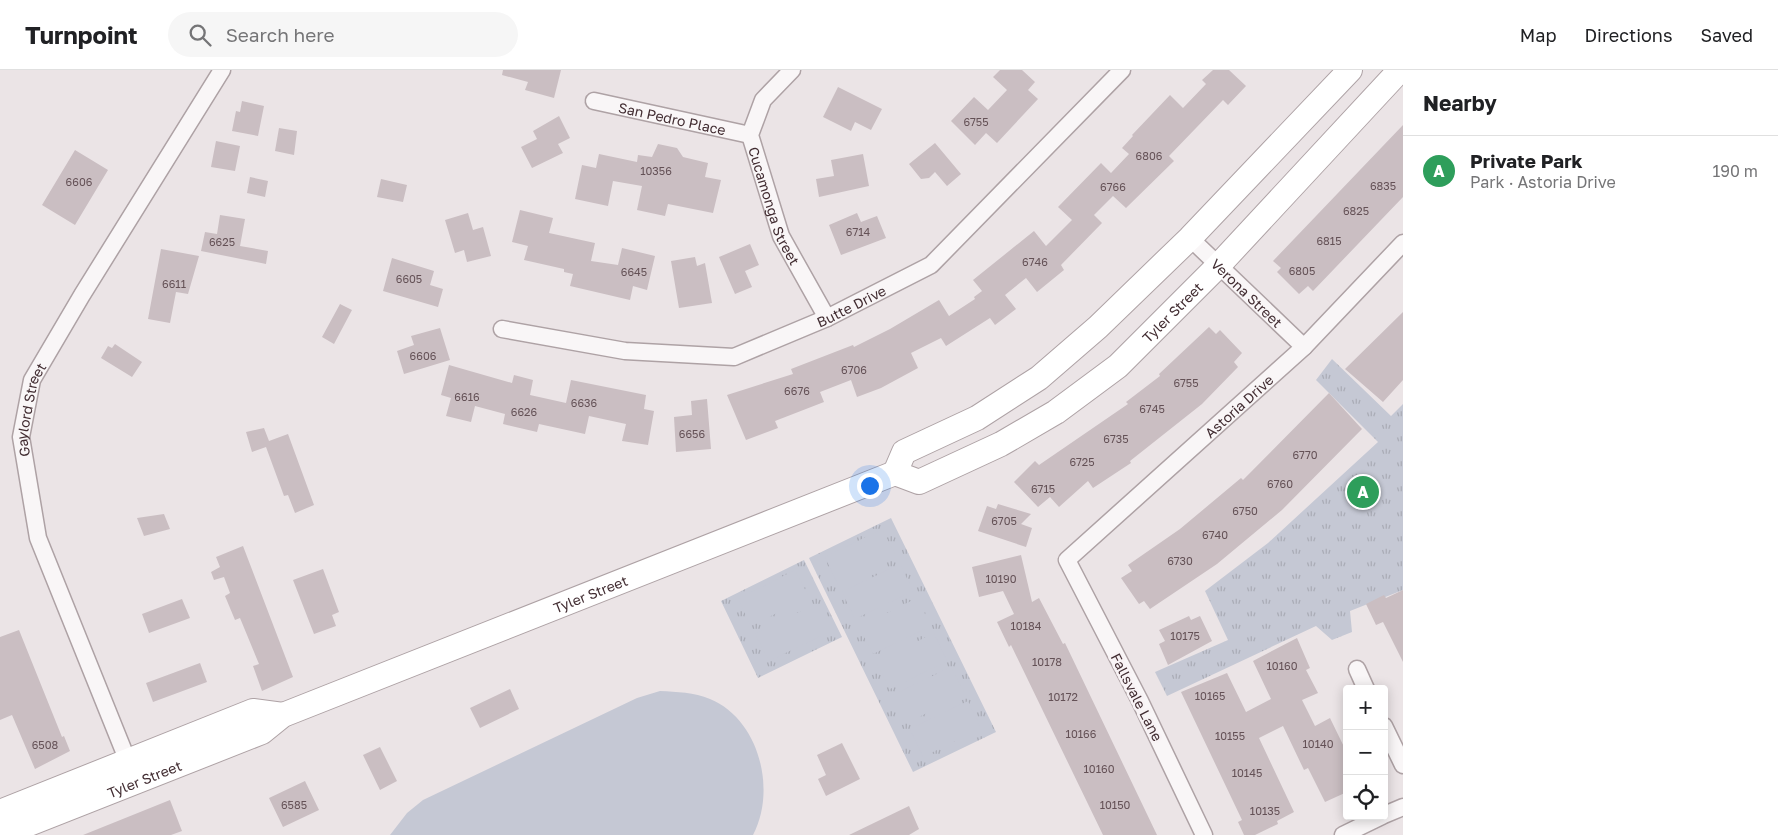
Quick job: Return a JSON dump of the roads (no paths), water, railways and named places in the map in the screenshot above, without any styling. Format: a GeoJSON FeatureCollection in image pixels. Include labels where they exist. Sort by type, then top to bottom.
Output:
{"type":"FeatureCollection","features":[{"type":"Feature","properties":{"kind":"main road"},"geometry":{"type":"LineString","coordinates":[[895,473],[904,452],[977,418],[1039,378],[1098,327],[1190,238],[1350,70]]}},
{"type":"Feature","properties":{"kind":"main road","name":"Tyler Street"},"geometry":{"type":"LineString","coordinates":[[1,835],[253,711],[283,714],[895,473],[919,482],[1001,444],[1056,412],[1118,366],[1218,266],[1400,70]]}},
{"type":"Feature","properties":{"kind":"main road","name":"Tyler Street"},"geometry":{"type":"LineString","coordinates":[[0,812],[132,771]]}},
{"type":"Feature","properties":{"kind":"street","name":"Gaylord Street"},"geometry":{"type":"LineString","coordinates":[[132,771],[38,538],[21,436],[32,380],[87,286],[222,70]]}},
{"type":"Feature","properties":{"kind":"street","name":"Cucamonga Street"},"geometry":{"type":"LineString","coordinates":[[792,70],[764,100],[750,135],[782,236],[827,318]]}},
{"type":"Feature","properties":{"kind":"street","name":"Butte Drive"},"geometry":{"type":"LineString","coordinates":[[502,329],[625,351],[734,357],[827,318],[931,266],[1122,70]]}},
{"type":"Feature","properties":{"kind":"street","name":"San Pedro Place"},"geometry":{"type":"LineString","coordinates":[[594,101],[750,135]]}},
{"type":"Feature","properties":{"kind":"street","name":"Verona Street"},"geometry":{"type":"LineString","coordinates":[[1190,238],[1304,347]]}},
{"type":"Feature","properties":{"kind":"street","name":"Astoria Drive"},"geometry":{"type":"LineString","coordinates":[[1067,560],[1304,347],[1403,244]]}},
{"type":"Feature","properties":{"kind":"street","name":"Fallsvale Lane"},"geometry":{"type":"LineString","coordinates":[[1067,560],[1140,701],[1204,835]]}},
{"type":"Feature","properties":{"kind":"street"},"geometry":{"type":"LineString","coordinates":[[1357,669],[1364,685]]}},
{"type":"Feature","properties":{"kind":"street"},"geometry":{"type":"LineString","coordinates":[[1386,730],[1403,765]]}},
{"type":"Feature","properties":{"kind":"street"},"geometry":{"type":"LineString","coordinates":[[1388,814],[1403,807]]}},
{"type":"Feature","properties":{"kind":"street"},"geometry":{"type":"LineString","coordinates":[[1343,835],[1375,820]]}},
{"type":"Feature","properties":{"kind":"place","name":"Private Park"},"geometry":{"type":"Point","coordinates":[1363,492]}}]}
